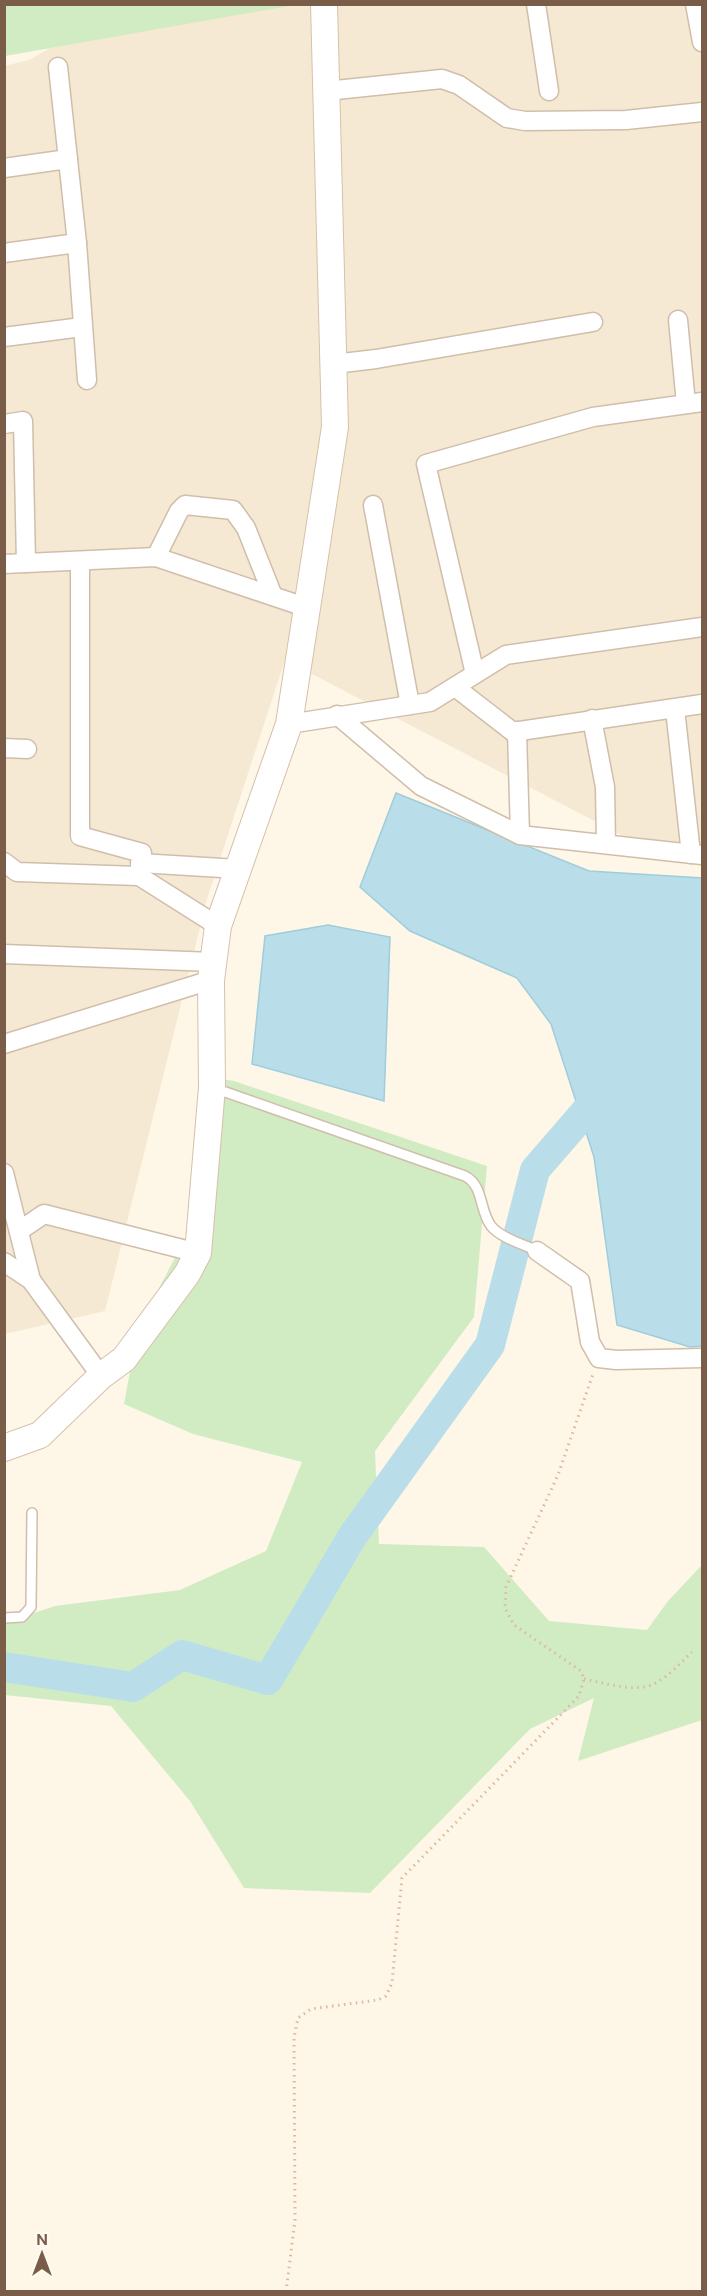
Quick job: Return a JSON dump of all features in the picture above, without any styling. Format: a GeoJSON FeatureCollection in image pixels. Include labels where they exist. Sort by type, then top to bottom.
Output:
{"type":"FeatureCollection","features":[{"type":"Feature","properties":{"kind":"street"},"geometry":{"type":"LineString","coordinates":[[4,1448],[40,1435],[101,1376],[124,1359],[188,1274],[198,1253],[212,1087],[212,971],[218,926],[289,724],[335,427],[324,4]]}},
{"type":"Feature","properties":{"kind":"street"},"geometry":{"type":"LineString","coordinates":[[536,4],[549,91]]}},
{"type":"Feature","properties":{"kind":"street"},"geometry":{"type":"LineString","coordinates":[[695,4],[702,42]]}},
{"type":"Feature","properties":{"kind":"street"},"geometry":{"type":"LineString","coordinates":[[58,67],[77,243],[87,380]]}},
{"type":"Feature","properties":{"kind":"street"},"geometry":{"type":"LineString","coordinates":[[326,91],[442,79],[459,85],[492,110],[507,118],[525,121],[626,120],[702,112]]}},
{"type":"Feature","properties":{"kind":"street"},"geometry":{"type":"LineString","coordinates":[[4,168],[68,159]]}},
{"type":"Feature","properties":{"kind":"street"},"geometry":{"type":"LineString","coordinates":[[4,253],[77,243]]}},
{"type":"Feature","properties":{"kind":"street"},"geometry":{"type":"LineString","coordinates":[[475,674],[426,464],[593,417],[694,403],[678,320]]}},
{"type":"Feature","properties":{"kind":"street"},"geometry":{"type":"LineString","coordinates":[[334,364],[376,359],[592,322]]}},
{"type":"Feature","properties":{"kind":"street"},"geometry":{"type":"LineString","coordinates":[[4,337],[82,327]]}},
{"type":"Feature","properties":{"kind":"street"},"geometry":{"type":"LineString","coordinates":[[4,423],[23,421],[26,563]]}},
{"type":"Feature","properties":{"kind":"street"},"geometry":{"type":"LineString","coordinates":[[156,557],[179,511],[185,505],[233,510],[246,528],[273,596]]}},
{"type":"Feature","properties":{"kind":"street"},"geometry":{"type":"LineString","coordinates":[[373,505],[410,705]]}},
{"type":"Feature","properties":{"kind":"street"},"geometry":{"type":"LineString","coordinates":[[4,564],[156,557],[308,608]]}},
{"type":"Feature","properties":{"kind":"street"},"geometry":{"type":"LineString","coordinates":[[80,561],[80,836],[141,853],[140,869]]}},
{"type":"Feature","properties":{"kind":"street"},"geometry":{"type":"LineString","coordinates":[[289,724],[430,702],[506,655],[702,627]]}},
{"type":"Feature","properties":{"kind":"street"},"geometry":{"type":"LineString","coordinates":[[456,687],[513,732],[702,704]]}},
{"type":"Feature","properties":{"kind":"street"},"geometry":{"type":"LineString","coordinates":[[338,715],[421,786],[520,835],[697,855],[675,709]]}},
{"type":"Feature","properties":{"kind":"street"},"geometry":{"type":"LineString","coordinates":[[592,719],[605,787],[606,844]]}},
{"type":"Feature","properties":{"kind":"street"},"geometry":{"type":"LineString","coordinates":[[517,731],[520,835]]}},
{"type":"Feature","properties":{"kind":"street"},"geometry":{"type":"LineString","coordinates":[[4,748],[27,750]]}},
{"type":"Feature","properties":{"kind":"street"},"geometry":{"type":"LineString","coordinates":[[4,862],[17,872],[238,869]]}},
{"type":"Feature","properties":{"kind":"street"},"geometry":{"type":"LineString","coordinates":[[140,869],[218,926]]}},
{"type":"Feature","properties":{"kind":"street"},"geometry":{"type":"LineString","coordinates":[[4,954],[212,971]]}},
{"type":"Feature","properties":{"kind":"street"},"geometry":{"type":"LineString","coordinates":[[4,1044],[212,971]]}},
{"type":"Feature","properties":{"kind":"street"},"geometry":{"type":"LineString","coordinates":[[4,1173],[31,1280]]}},
{"type":"Feature","properties":{"kind":"street"},"geometry":{"type":"LineString","coordinates":[[19,1231],[44,1214],[198,1253]]}},
{"type":"Feature","properties":{"kind":"street"},"geometry":{"type":"LineString","coordinates":[[537,1251],[580,1281],[590,1342],[599,1358],[616,1360],[702,1358]]}},
{"type":"Feature","properties":{"kind":"street"},"geometry":{"type":"LineString","coordinates":[[4,1262],[31,1280],[101,1376]]}},
{"type":"Feature","properties":{"kind":"lane"},"geometry":{"type":"LineString","coordinates":[[212,1087],[465,1176],[476,1186],[491,1225],[502,1234],[537,1251]]}},
{"type":"Feature","properties":{"kind":"lane"},"geometry":{"type":"LineString","coordinates":[[4,1618],[22,1617],[31,1607],[32,1513]]}},
{"type":"Feature","properties":{"kind":"path"},"geometry":{"type":"LineString","coordinates":[[286,2292],[295,2220],[294,2038],[298,2019],[311,2009],[378,2000],[386,1996],[392,1983],[402,1878],[579,1696],[584,1679],[581,1671],[514,1625],[507,1617],[504,1598],[510,1576],[558,1475],[599,1358]]}},
{"type":"Feature","properties":{"kind":"path"},"geometry":{"type":"LineString","coordinates":[[584,1679],[634,1687],[648,1686],[659,1682],[692,1652]]}},
{"type":"Feature","properties":{"kind":"shaded area"},"geometry":{"type":"Polygon","coordinates":[[[126,5],[702,5],[702,843],[631,840],[285,660],[207,899],[105,1311],[5,1334],[4,66],[29,60],[126,5]]]}},
{"type":"Feature","properties":{"kind":"green space"},"geometry":{"type":"Polygon","coordinates":[[[5,4],[295,4],[295,5],[5,56],[5,4]]]}},
{"type":"Feature","properties":{"kind":"green space"},"geometry":{"type":"Polygon","coordinates":[[[202,1076],[234,1081],[487,1166],[474,1317],[375,1451],[379,1544],[484,1547],[549,1621],[647,1630],[668,1601],[702,1565],[702,1720],[578,1761],[594,1698],[530,1729],[370,1893],[244,1888],[190,1801],[111,1706],[5,1695],[4,1623],[55,1606],[180,1590],[266,1551],[302,1462],[193,1434],[124,1404],[138,1328],[187,1235],[202,1076]]]}},
{"type":"Feature","properties":{"kind":"water"},"geometry":{"type":"Polygon","coordinates":[[[396,793],[589,871],[702,878],[702,1346],[690,1347],[617,1325],[594,1157],[551,1024],[517,978],[410,931],[360,887],[396,793]]]}},
{"type":"Feature","properties":{"kind":"water"},"geometry":{"type":"Polygon","coordinates":[[[328,925],[390,937],[384,1101],[252,1064],[265,936],[328,925]]]}},
{"type":"Feature","properties":{"kind":"waterway"},"geometry":{"type":"LineString","coordinates":[[4,1667],[133,1687],[182,1655],[268,1680],[352,1537],[490,1345],[535,1170],[599,1096],[613,1098]]}}]}
